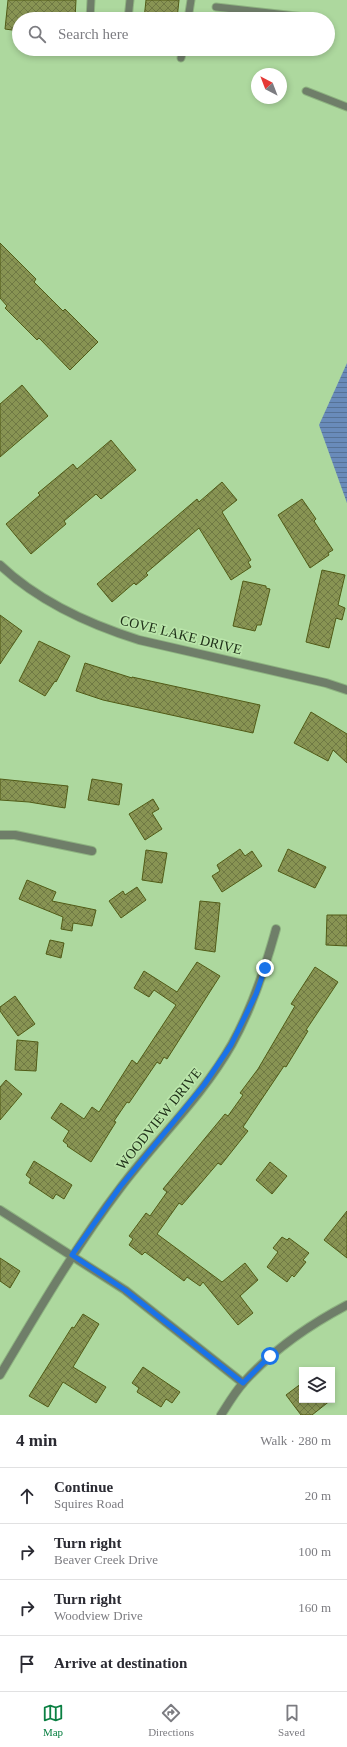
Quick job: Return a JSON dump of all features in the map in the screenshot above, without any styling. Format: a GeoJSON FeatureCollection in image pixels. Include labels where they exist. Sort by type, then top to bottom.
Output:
{"type":"FeatureCollection","features":[{"type":"Feature","properties":{"kind":"street","name":"COVE LAKE DRIVE"},"geometry":{"type":"LineString","coordinates":[[0,565],[29,589],[57,607],[114,632],[138,640],[326,683],[347,690]]}},
{"type":"Feature","properties":{"kind":"street"},"geometry":{"type":"LineString","coordinates":[[0,835],[15,835],[92,851]]}},
{"type":"Feature","properties":{"kind":"street","name":"WOODVIEW DRIVE"},"geometry":{"type":"LineString","coordinates":[[0,1375],[72,1255],[120,1187],[204,1085],[231,1045],[256,994],[276,929]]}},
{"type":"Feature","properties":{"kind":"street"},"geometry":{"type":"LineString","coordinates":[[0,1210],[125,1290],[243,1383]]}},
{"type":"Feature","properties":{"kind":"street"},"geometry":{"type":"LineString","coordinates":[[221,1415],[243,1383],[270,1356],[298,1334],[347,1305]]}},
{"type":"Feature","properties":{"kind":"lane"},"geometry":{"type":"LineString","coordinates":[[90,12],[91,0]]}},
{"type":"Feature","properties":{"kind":"lane"},"geometry":{"type":"LineString","coordinates":[[129,12],[130,0]]}},
{"type":"Feature","properties":{"kind":"lane"},"geometry":{"type":"LineString","coordinates":[[189,12],[192,0]]}},
{"type":"Feature","properties":{"kind":"lane"},"geometry":{"type":"LineString","coordinates":[[216,6],[265,12]]}},
{"type":"Feature","properties":{"kind":"lane"},"geometry":{"type":"LineString","coordinates":[[306,91],[347,107]]}},
{"type":"Feature","properties":{"kind":"water"},"geometry":{"type":"Polygon","coordinates":[[[347,363],[347,503],[319,425],[347,363]]]}},
{"type":"Feature","properties":{"kind":"building"},"geometry":{"type":"Polygon","coordinates":[[[8,0],[76,0],[75,12],[12,12],[12,30],[5,29],[8,0]]]}},
{"type":"Feature","properties":{"kind":"building"},"geometry":{"type":"Polygon","coordinates":[[[146,0],[179,0],[178,12],[145,12],[146,0]]]}},
{"type":"Feature","properties":{"kind":"building"},"geometry":{"type":"Polygon","coordinates":[[[0,243],[36,279],[34,282],[63,311],[65,309],[98,342],[70,370],[39,338],[37,340],[5,308],[7,306],[0,298],[0,243]]]}},
{"type":"Feature","properties":{"kind":"building"},"geometry":{"type":"Polygon","coordinates":[[[22,385],[48,416],[0,457],[0,404],[22,385]]]}},
{"type":"Feature","properties":{"kind":"building"},"geometry":{"type":"Polygon","coordinates":[[[111,440],[136,470],[101,499],[96,494],[64,521],[66,524],[31,554],[6,524],[40,495],[38,493],[73,464],[77,469],[111,440]]]}},
{"type":"Feature","properties":{"kind":"building"},"geometry":{"type":"Polygon","coordinates":[[[222,482],[237,500],[222,512],[251,560],[248,562],[251,567],[231,580],[199,528],[146,573],[148,575],[136,585],[134,583],[112,602],[97,584],[197,499],[199,502],[222,482]]]}},
{"type":"Feature","properties":{"kind":"building"},"geometry":{"type":"Polygon","coordinates":[[[302,499],[316,519],[314,521],[333,550],[328,553],[329,555],[310,568],[278,515],[302,499]]]}},
{"type":"Feature","properties":{"kind":"building"},"geometry":{"type":"Polygon","coordinates":[[[322,570],[345,575],[338,605],[345,608],[342,620],[336,618],[329,648],[306,642],[322,570]]]}},
{"type":"Feature","properties":{"kind":"building"},"geometry":{"type":"Polygon","coordinates":[[[243,581],[266,586],[266,588],[270,589],[261,625],[257,625],[255,631],[233,626],[243,581]]]}},
{"type":"Feature","properties":{"kind":"building"},"geometry":{"type":"Polygon","coordinates":[[[0,615],[22,631],[0,664],[0,615]]]}},
{"type":"Feature","properties":{"kind":"building"},"geometry":{"type":"Polygon","coordinates":[[[39,641],[70,656],[56,682],[55,681],[45,696],[19,681],[39,641]]]}},
{"type":"Feature","properties":{"kind":"building"},"geometry":{"type":"Polygon","coordinates":[[[85,663],[132,678],[260,705],[253,733],[103,700],[76,691],[85,663]]]}},
{"type":"Feature","properties":{"kind":"building"},"geometry":{"type":"Polygon","coordinates":[[[311,712],[347,734],[347,763],[333,750],[328,761],[294,743],[311,712]]]}},
{"type":"Feature","properties":{"kind":"building"},"geometry":{"type":"Polygon","coordinates":[[[0,779],[68,786],[65,808],[29,802],[0,800],[0,779]]]}},
{"type":"Feature","properties":{"kind":"building"},"geometry":{"type":"Polygon","coordinates":[[[92,779],[122,784],[119,805],[88,800],[92,779]]]}},
{"type":"Feature","properties":{"kind":"building"},"geometry":{"type":"Polygon","coordinates":[[[153,799],[159,809],[152,813],[162,829],[145,840],[129,814],[153,799]]]}},
{"type":"Feature","properties":{"kind":"building"},"geometry":{"type":"Polygon","coordinates":[[[240,849],[245,856],[252,851],[262,866],[222,892],[212,876],[220,871],[217,865],[240,849]]]}},
{"type":"Feature","properties":{"kind":"building"},"geometry":{"type":"Polygon","coordinates":[[[288,849],[326,867],[315,888],[278,871],[288,849]]]}},
{"type":"Feature","properties":{"kind":"building"},"geometry":{"type":"Polygon","coordinates":[[[146,850],[167,853],[162,883],[142,880],[146,850]]]}},
{"type":"Feature","properties":{"kind":"building"},"geometry":{"type":"Polygon","coordinates":[[[27,880],[56,892],[52,901],[96,910],[92,926],[73,923],[72,931],[61,929],[63,917],[19,899],[27,880]]]}},
{"type":"Feature","properties":{"kind":"building"},"geometry":{"type":"Polygon","coordinates":[[[137,887],[146,900],[121,918],[109,901],[123,891],[125,895],[137,887]]]}},
{"type":"Feature","properties":{"kind":"building"},"geometry":{"type":"Polygon","coordinates":[[[200,901],[220,903],[215,952],[195,949],[200,901]]]}},
{"type":"Feature","properties":{"kind":"building"},"geometry":{"type":"Polygon","coordinates":[[[327,915],[347,915],[347,946],[326,945],[327,915]]]}},
{"type":"Feature","properties":{"kind":"building"},"geometry":{"type":"Polygon","coordinates":[[[50,940],[64,943],[61,958],[46,954],[50,940]]]}},
{"type":"Feature","properties":{"kind":"building"},"geometry":{"type":"Polygon","coordinates":[[[197,962],[220,976],[167,1059],[164,1057],[160,1064],[157,1062],[129,1103],[127,1102],[114,1121],[116,1122],[91,1162],[67,1146],[68,1145],[63,1141],[69,1131],[51,1118],[61,1103],[84,1119],[92,1107],[99,1112],[132,1060],[137,1064],[176,1005],[154,990],[149,997],[134,988],[144,971],[177,992],[197,962]]]}},
{"type":"Feature","properties":{"kind":"building"},"geometry":{"type":"Polygon","coordinates":[[[315,967],[338,982],[306,1030],[308,1031],[286,1067],[284,1066],[243,1127],[248,1131],[221,1165],[218,1163],[182,1205],[179,1203],[157,1234],[222,1282],[245,1263],[258,1280],[240,1296],[253,1313],[238,1325],[203,1282],[200,1286],[187,1277],[184,1281],[145,1252],[142,1255],[129,1245],[133,1239],[129,1236],[146,1213],[150,1216],[167,1192],[163,1189],[225,1114],[228,1116],[243,1095],[240,1093],[258,1069],[295,1006],[291,1004],[315,967]]]}},
{"type":"Feature","properties":{"kind":"building"},"geometry":{"type":"Polygon","coordinates":[[[15,996],[35,1024],[18,1036],[0,1011],[0,1007],[15,996]]]}},
{"type":"Feature","properties":{"kind":"building"},"geometry":{"type":"Polygon","coordinates":[[[17,1040],[38,1042],[36,1071],[15,1070],[17,1040]]]}},
{"type":"Feature","properties":{"kind":"building"},"geometry":{"type":"Polygon","coordinates":[[[6,1080],[22,1094],[0,1120],[0,1087],[6,1080]]]}},
{"type":"Feature","properties":{"kind":"building"},"geometry":{"type":"Polygon","coordinates":[[[34,1161],[72,1185],[64,1199],[56,1194],[53,1199],[29,1183],[31,1179],[26,1175],[34,1161]]]}},
{"type":"Feature","properties":{"kind":"building"},"geometry":{"type":"Polygon","coordinates":[[[270,1162],[287,1176],[272,1194],[256,1180],[270,1162]]]}},
{"type":"Feature","properties":{"kind":"building"},"geometry":{"type":"Polygon","coordinates":[[[347,1211],[347,1258],[324,1240],[347,1211]]]}},
{"type":"Feature","properties":{"kind":"building"},"geometry":{"type":"Polygon","coordinates":[[[282,1237],[287,1240],[289,1238],[309,1253],[303,1260],[306,1262],[294,1277],[292,1275],[287,1282],[267,1267],[278,1252],[273,1248],[282,1237]]]}},
{"type":"Feature","properties":{"kind":"building"},"geometry":{"type":"Polygon","coordinates":[[[0,1258],[20,1271],[10,1288],[0,1281],[0,1258]]]}},
{"type":"Feature","properties":{"kind":"building"},"geometry":{"type":"Polygon","coordinates":[[[83,1314],[99,1324],[73,1367],[106,1387],[96,1403],[63,1382],[48,1407],[29,1396],[72,1327],[74,1328],[83,1314]]]}},
{"type":"Feature","properties":{"kind":"building"},"geometry":{"type":"Polygon","coordinates":[[[143,1367],[180,1392],[172,1403],[166,1399],[161,1407],[137,1392],[139,1388],[132,1383],[143,1367]]]}},
{"type":"Feature","properties":{"kind":"building"},"geometry":{"type":"Polygon","coordinates":[[[299,1385],[299,1403],[327,1403],[312,1415],[301,1415],[286,1395],[299,1385]]]}},
{"type":"Feature","properties":{"kind":"route"},"geometry":{"type":"LineString","coordinates":[[265,968],[256,994],[231,1045],[204,1085],[120,1187],[72,1255],[125,1290],[198,1346],[243,1383],[270,1356]]}}]}
